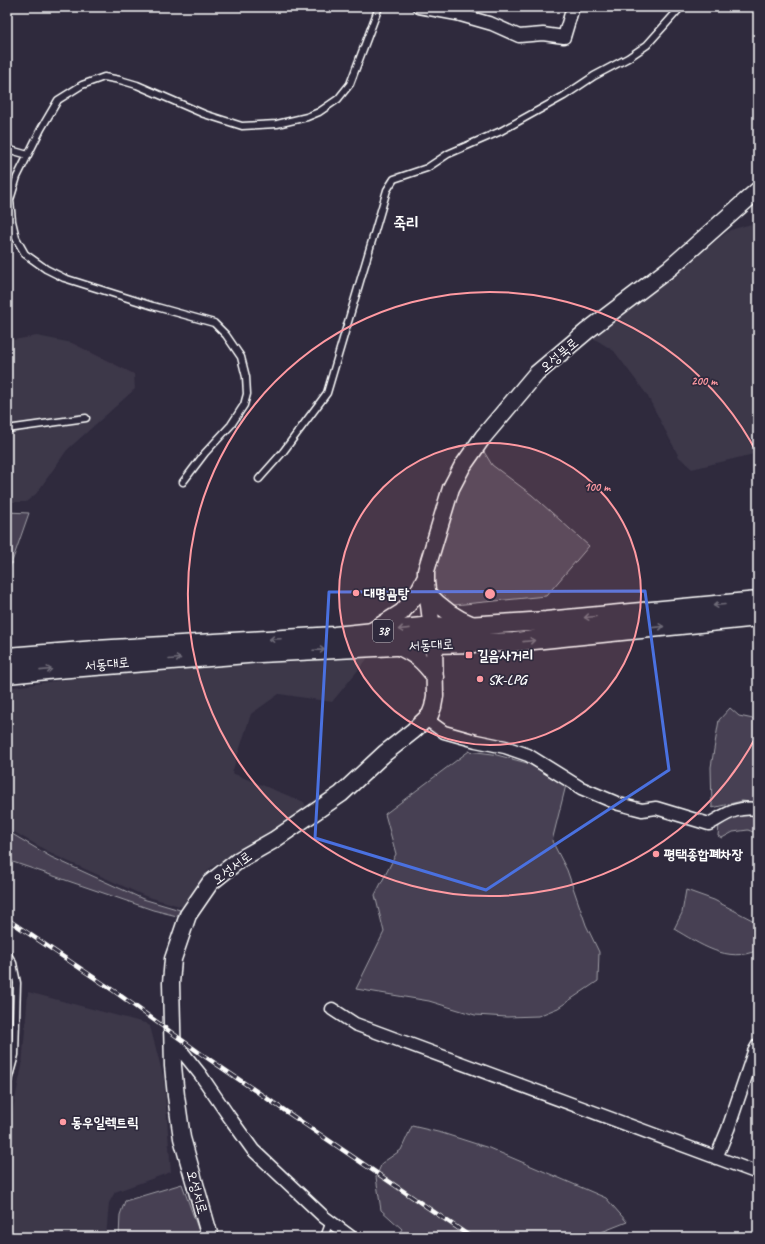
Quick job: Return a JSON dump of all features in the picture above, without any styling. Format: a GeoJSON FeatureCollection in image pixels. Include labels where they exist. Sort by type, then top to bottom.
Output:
{"type":"FeatureCollection","features":[{"type":"Feature","properties":{"kind":"main road","name":"서동대로"},"geometry":{"type":"LineString","coordinates":[[7,657],[96,650],[335,636],[432,626],[473,626],[546,621],[758,601]]}},
{"type":"Feature","properties":{"kind":"main road","name":"서동대로"},"geometry":{"type":"LineString","coordinates":[[7,674],[57,668],[260,652],[514,642],[758,617]]}},
{"type":"Feature","properties":{"kind":"street"},"geometry":{"type":"LineString","coordinates":[[419,7],[457,14],[492,24],[518,36],[543,34],[564,37],[573,7]]}},
{"type":"Feature","properties":{"kind":"street","name":"오성북로"},"geometry":{"type":"LineString","coordinates":[[426,574],[452,488],[462,467],[483,437],[536,374],[587,331],[670,268],[758,190]]}},
{"type":"Feature","properties":{"kind":"street"},"geometry":{"type":"LineString","coordinates":[[370,632],[402,612],[417,594],[426,574]]}},
{"type":"Feature","properties":{"kind":"street","name":"오성서로"},"geometry":{"type":"LineString","coordinates":[[210,1237],[182,1138],[173,1066],[171,983],[173,959],[188,915],[210,883],[239,860],[274,840],[341,794],[385,753],[413,731],[430,714],[433,707],[435,677],[434,644],[426,574]]}},
{"type":"Feature","properties":{"kind":"street"},"geometry":{"type":"LineString","coordinates":[[427,593],[440,607],[453,616],[473,626]]}},
{"type":"Feature","properties":{"kind":"street"},"geometry":{"type":"LineString","coordinates":[[397,646],[420,659],[435,677]]}},
{"type":"Feature","properties":{"kind":"street"},"geometry":{"type":"LineString","coordinates":[[426,719],[444,732],[505,747],[528,755],[581,788],[619,804],[642,810],[656,808],[709,824],[732,812],[744,808],[758,809]]}},
{"type":"Feature","properties":{"kind":"street"},"geometry":{"type":"LineString","coordinates":[[332,1009],[355,1024],[758,1173]]}},
{"type":"Feature","properties":{"kind":"street"},"geometry":{"type":"LineString","coordinates":[[172,1039],[200,1074],[253,1150],[330,1221],[351,1237]]}},
{"type":"Feature","properties":{"kind":"street"},"geometry":{"type":"LineString","coordinates":[[716,1158],[728,1129],[754,1052],[758,1045]]}},
{"type":"Feature","properties":{"kind":"lane"},"geometry":{"type":"LineString","coordinates":[[183,482],[205,454],[231,425],[244,404],[247,394],[246,377],[241,357],[226,334],[214,323],[153,306],[64,278],[46,269],[25,254],[16,238],[12,221],[10,200],[18,177],[28,155],[58,100],[82,85],[104,77],[137,85],[204,114],[242,126],[277,124],[307,117],[319,112],[338,99],[350,84],[379,7]]}},
{"type":"Feature","properties":{"kind":"lane"},"geometry":{"type":"LineString","coordinates":[[259,479],[283,452],[328,393],[387,190],[394,179],[427,168],[448,154],[501,131],[564,96],[594,76],[628,58],[647,45],[681,7]]}},
{"type":"Feature","properties":{"kind":"lane"},"geometry":{"type":"LineString","coordinates":[[7,149],[28,155]]}},
{"type":"Feature","properties":{"kind":"lane"},"geometry":{"type":"LineString","coordinates":[[7,429],[86,418]]}},
{"type":"Feature","properties":{"kind":"lane"},"geometry":{"type":"LineString","coordinates":[[7,953],[13,963],[17,990],[15,1055],[7,1084]]}},
{"type":"Feature","properties":{"kind":"lane"},"geometry":{"type":"LineString","coordinates":[[324,1237],[330,1221]]}},
{"type":"Feature","properties":{"kind":"highlighted area"},"geometry":{"type":"Polygon","coordinates":[[[645,591],[669,770],[486,890],[315,838],[329,592],[645,591]]]}},
{"type":"Feature","properties":{"kind":"shaded area"},"geometry":{"type":"Polygon","coordinates":[[[758,222],[758,453],[692,469],[679,457],[647,395],[614,351],[590,336],[622,315],[730,230],[758,222]]]}},
{"type":"Feature","properties":{"kind":"shaded area"},"geometry":{"type":"Polygon","coordinates":[[[37,336],[72,343],[134,374],[135,389],[67,450],[36,494],[26,502],[7,502],[7,341],[37,336]]]}},
{"type":"Feature","properties":{"kind":"shaded area"},"geometry":{"type":"Polygon","coordinates":[[[483,450],[492,465],[532,495],[589,546],[546,596],[454,605],[440,599],[434,590],[434,565],[465,473],[483,450]]]}},
{"type":"Feature","properties":{"kind":"shaded area"},"geometry":{"type":"Polygon","coordinates":[[[7,512],[29,513],[7,576],[7,512]]]}},
{"type":"Feature","properties":{"kind":"shaded area"},"geometry":{"type":"Polygon","coordinates":[[[368,658],[332,702],[279,694],[251,714],[232,773],[304,802],[308,812],[274,830],[209,869],[183,907],[145,896],[56,856],[7,828],[7,688],[115,672],[368,658]]]}},
{"type":"Feature","properties":{"kind":"shaded area"},"geometry":{"type":"Polygon","coordinates":[[[730,708],[739,716],[758,720],[758,803],[742,801],[712,808],[711,767],[719,720],[730,708]]]}},
{"type":"Feature","properties":{"kind":"shaded area"},"geometry":{"type":"Polygon","coordinates":[[[469,751],[493,754],[527,763],[566,785],[552,841],[567,870],[586,925],[599,952],[598,981],[558,1008],[538,1016],[507,1017],[475,1015],[429,1001],[356,989],[384,932],[375,895],[396,854],[385,814],[469,751]]]}},
{"type":"Feature","properties":{"kind":"shaded area"},"geometry":{"type":"Polygon","coordinates":[[[758,812],[758,834],[748,830],[733,832],[722,838],[718,836],[719,824],[731,816],[758,812]]]}},
{"type":"Feature","properties":{"kind":"shaded area"},"geometry":{"type":"Polygon","coordinates":[[[7,831],[51,857],[143,899],[180,910],[177,916],[153,910],[7,860],[7,831]]]}},
{"type":"Feature","properties":{"kind":"shaded area"},"geometry":{"type":"Polygon","coordinates":[[[686,890],[714,900],[758,923],[758,950],[747,954],[735,955],[725,953],[704,946],[674,929],[682,913],[686,890]]]}},
{"type":"Feature","properties":{"kind":"shaded area"},"geometry":{"type":"Polygon","coordinates":[[[7,971],[11,987],[7,1056],[7,971]]]}},
{"type":"Feature","properties":{"kind":"shaded area"},"geometry":{"type":"Polygon","coordinates":[[[28,992],[145,1023],[150,1026],[164,1079],[171,1172],[115,1192],[109,1203],[106,1237],[7,1237],[7,1137],[22,1066],[28,992]]]}},
{"type":"Feature","properties":{"kind":"shaded area"},"geometry":{"type":"Polygon","coordinates":[[[412,1126],[442,1133],[489,1148],[606,1198],[627,1222],[589,1237],[397,1237],[402,1229],[381,1210],[376,1177],[382,1163],[401,1150],[412,1126]]]}},
{"type":"Feature","properties":{"kind":"shaded area"},"geometry":{"type":"Polygon","coordinates":[[[182,1184],[201,1237],[119,1237],[120,1215],[125,1201],[182,1184]]]}},
{"type":"Feature","properties":{"kind":"railway"},"geometry":{"type":"LineString","coordinates":[[7,919],[114,991],[197,1051],[471,1237]]}},
{"type":"Feature","properties":{"kind":"place","name":"대명곰탕"},"geometry":{"type":"Point","coordinates":[356,593]}},
{"type":"Feature","properties":{"kind":"place","name":"길음사거리"},"geometry":{"type":"Point","coordinates":[469,655]}},
{"type":"Feature","properties":{"kind":"place","name":"SK-LPG"},"geometry":{"type":"Point","coordinates":[480,679]}},
{"type":"Feature","properties":{"kind":"place","name":"평택종합폐차장"},"geometry":{"type":"Point","coordinates":[656,854]}},
{"type":"Feature","properties":{"kind":"place","name":"동우일렉트릭"},"geometry":{"type":"Point","coordinates":[63,1122]}},
{"type":"Feature","properties":{"kind":"district","name":"죽리"},"geometry":{"type":"Point","coordinates":[406,223]}}]}
